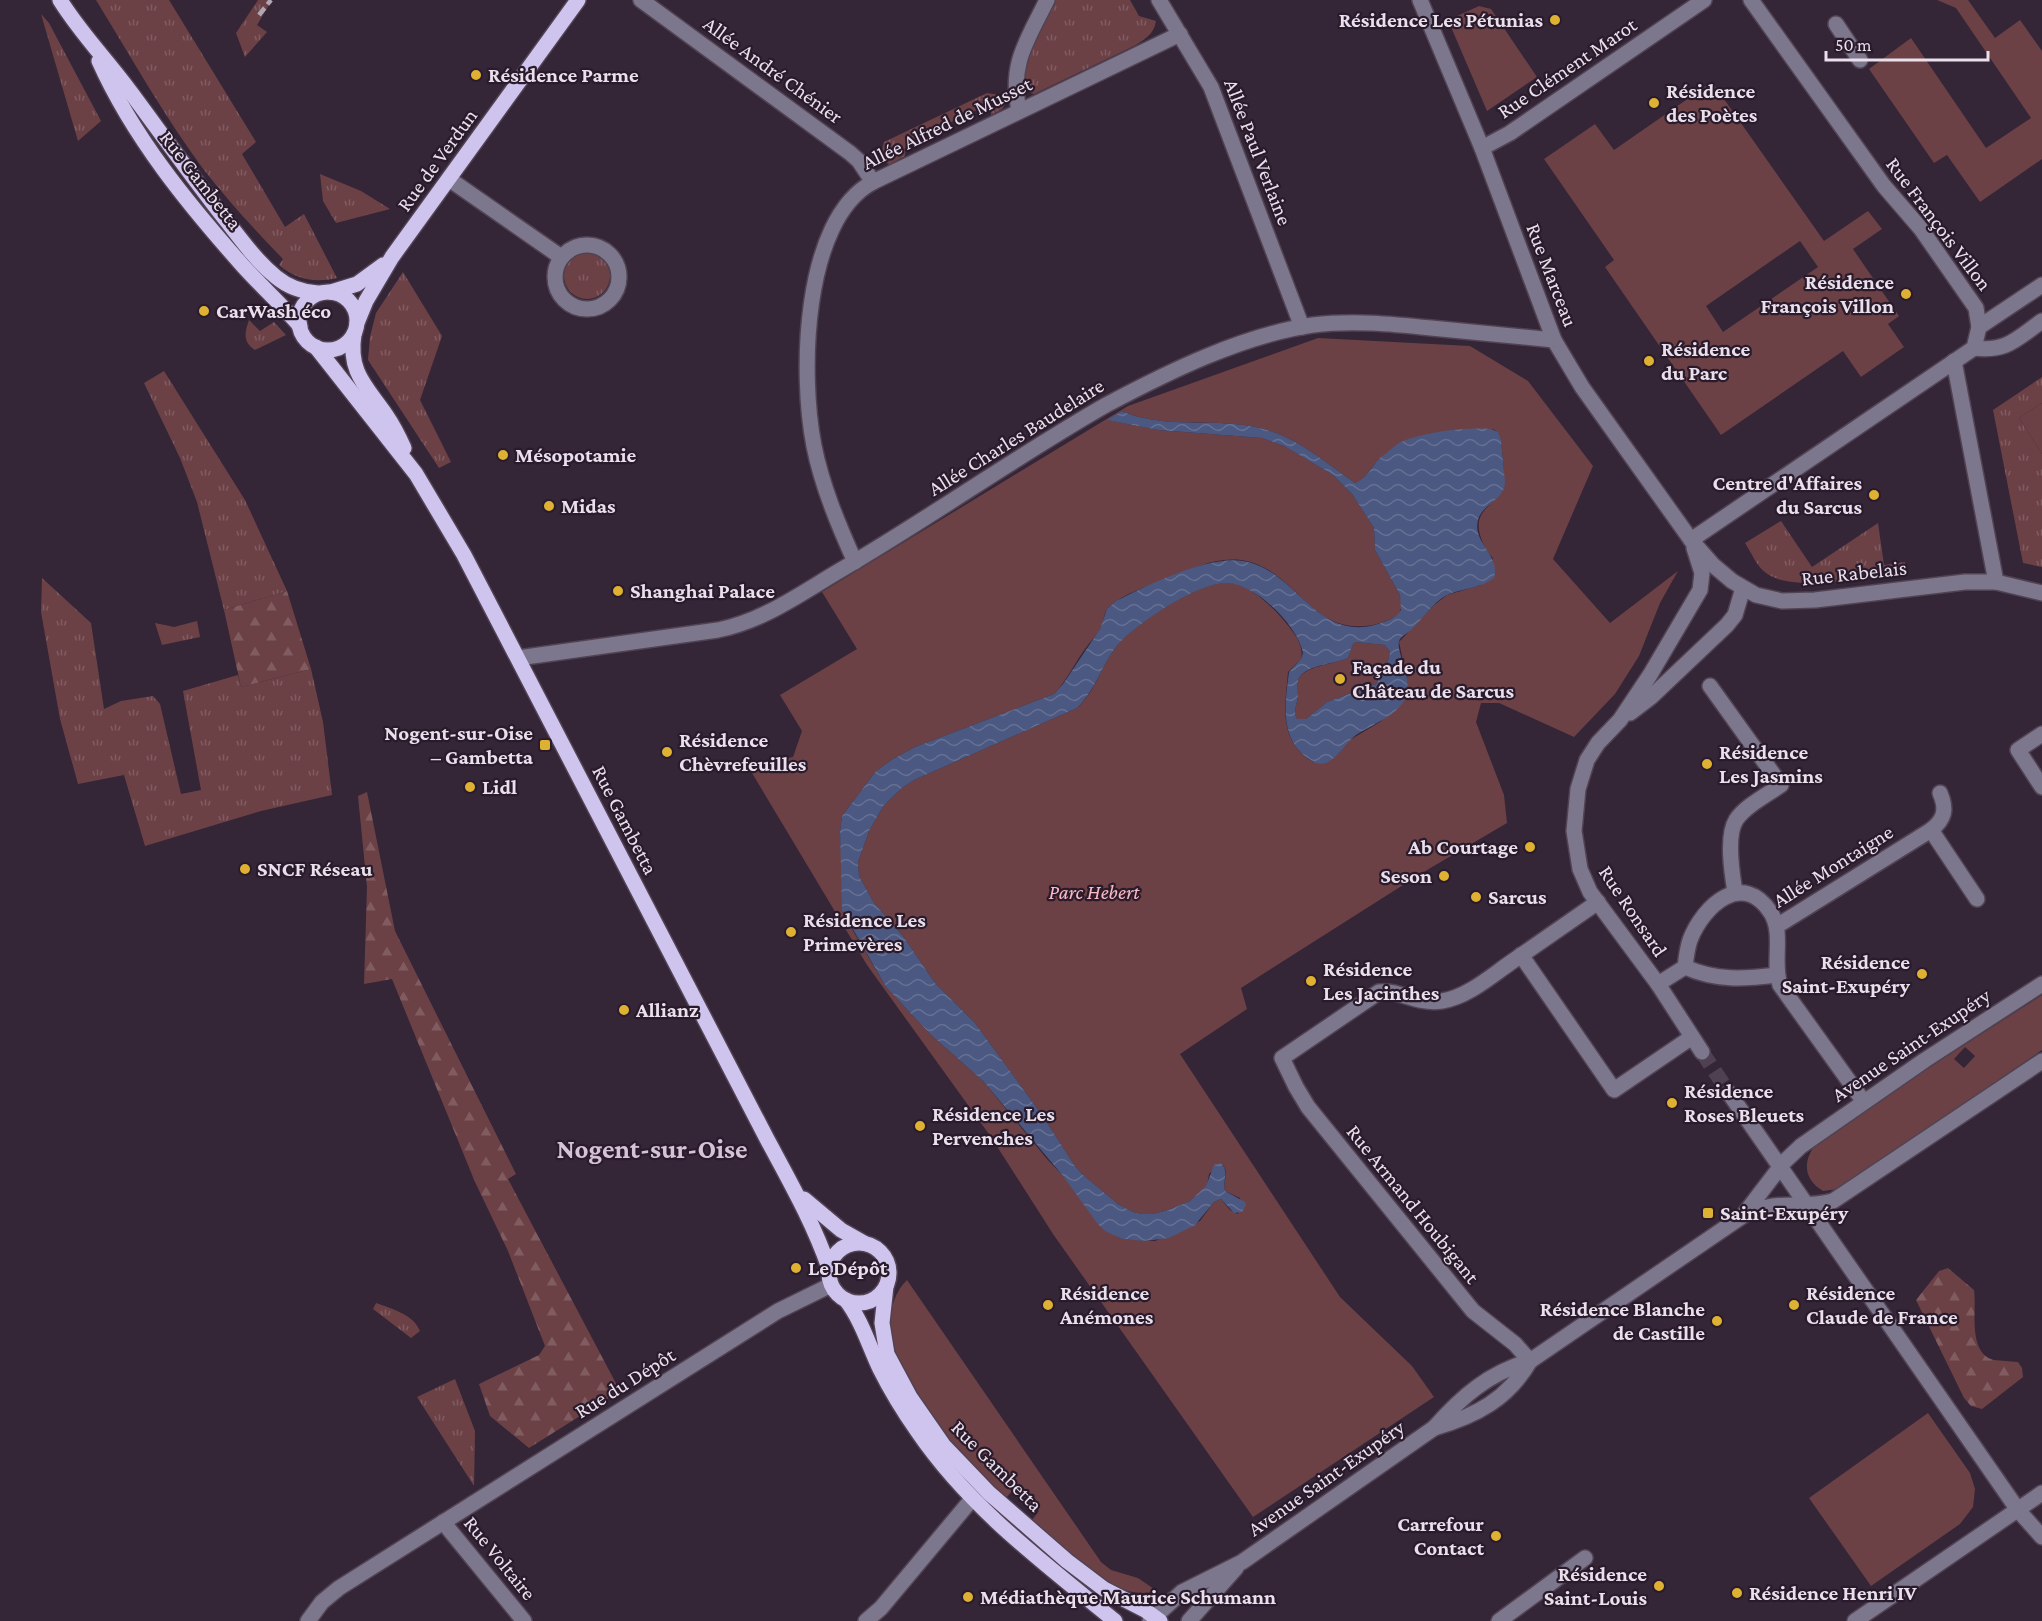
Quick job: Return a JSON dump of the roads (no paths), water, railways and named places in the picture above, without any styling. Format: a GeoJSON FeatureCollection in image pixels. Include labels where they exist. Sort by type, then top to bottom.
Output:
{"type":"FeatureCollection","features":[{"type":"Feature","properties":{"kind":"main road","name":"Rue de Verdun"},"geometry":{"type":"LineString","coordinates":[[355,328],[366,301],[392,257],[578,0]]}},
{"type":"Feature","properties":{"kind":"main road","name":"Rue Gambetta"},"geometry":{"type":"LineString","coordinates":[[60,1],[91,45],[120,78],[187,170],[258,259],[275,276],[290,286],[305,292],[324,293]]}},
{"type":"Feature","properties":{"kind":"main road","name":"Rue Gambetta"},"geometry":{"type":"LineString","coordinates":[[91,45],[112,92],[175,184],[245,268],[300,326]]}},
{"type":"Feature","properties":{"kind":"main road","name":"Rue de Verdun"},"geometry":{"type":"LineString","coordinates":[[324,293],[350,287],[366,279],[392,257]]}},
{"type":"Feature","properties":{"kind":"main road"},"geometry":{"type":"LineString","coordinates":[[324,293],[341,295],[356,311],[355,328],[346,343],[336,349],[316,347],[307,340],[300,326],[302,308],[306,302],[324,293]]}},
{"type":"Feature","properties":{"kind":"main road","name":"Rue Gambetta"},"geometry":{"type":"LineString","coordinates":[[355,328],[352,352],[355,370],[387,417],[416,474],[464,555],[767,1139],[794,1186],[829,1268]]}},
{"type":"Feature","properties":{"kind":"main road","name":"Rue Gambetta"},"geometry":{"type":"LineString","coordinates":[[316,347],[416,474]]}},
{"type":"Feature","properties":{"kind":"main road","name":"Rue Gambetta"},"geometry":{"type":"LineString","coordinates":[[794,1186],[818,1212],[841,1230],[864,1243]]}},
{"type":"Feature","properties":{"kind":"main road"},"geometry":{"type":"LineString","coordinates":[[855,1243],[864,1243],[876,1248],[886,1258],[889,1272],[886,1286],[881,1294],[869,1301],[855,1303],[839,1295],[831,1284],[829,1268],[832,1258],[842,1248],[855,1243]]}},
{"type":"Feature","properties":{"kind":"main road","name":"Rue Gambetta"},"geometry":{"type":"LineString","coordinates":[[886,1286],[882,1323],[887,1354],[910,1397],[944,1446],[989,1493],[1068,1561],[1104,1589],[1155,1619]]}},
{"type":"Feature","properties":{"kind":"main road","name":"Rue Gambetta"},"geometry":{"type":"LineString","coordinates":[[846,1300],[858,1317],[882,1372],[903,1410],[943,1467],[1002,1528],[1114,1621]]}},
{"type":"Feature","properties":{"kind":"street","name":"Allée André Chénier"},"geometry":{"type":"LineString","coordinates":[[641,0],[850,153],[859,161],[873,182]]}},
{"type":"Feature","properties":{"kind":"street"},"geometry":{"type":"LineString","coordinates":[[1019,111],[1014,86],[1015,75],[1025,44],[1047,0]]}},
{"type":"Feature","properties":{"kind":"street","name":"Allée Paul Verlaine"},"geometry":{"type":"LineString","coordinates":[[1159,0],[1211,87],[1302,327]]}},
{"type":"Feature","properties":{"kind":"street","name":"Rue Marceau"},"geometry":{"type":"LineString","coordinates":[[1420,0],[1482,148],[1554,340],[1582,387],[1691,540]]}},
{"type":"Feature","properties":{"kind":"street","name":"Rue Clément Marot"},"geometry":{"type":"LineString","coordinates":[[1482,148],[1510,133],[1704,0]]}},
{"type":"Feature","properties":{"kind":"street","name":"Rue François Villon"},"geometry":{"type":"LineString","coordinates":[[1751,0],[1884,186],[1921,229],[1976,308],[1979,327]]}},
{"type":"Feature","properties":{"kind":"street"},"geometry":{"type":"LineString","coordinates":[[1836,24],[1860,60]]}},
{"type":"Feature","properties":{"kind":"street","name":"Allée Alfred de Musset"},"geometry":{"type":"LineString","coordinates":[[855,562],[829,501],[818,463],[808,404],[806,348],[812,301],[820,264],[841,212],[856,192],[873,182],[1180,34]]}},
{"type":"Feature","properties":{"kind":"street"},"geometry":{"type":"LineString","coordinates":[[449,179],[561,257]]}},
{"type":"Feature","properties":{"kind":"street"},"geometry":{"type":"LineString","coordinates":[[589,245],[604,250],[615,261],[618,271],[618,287],[613,296],[602,305],[590,309],[577,308],[565,301],[558,293],[555,283],[556,267],[561,257],[569,250],[579,246],[589,245]]}},
{"type":"Feature","properties":{"kind":"street"},"geometry":{"type":"LineString","coordinates":[[1974,348],[1979,327],[2042,285]]}},
{"type":"Feature","properties":{"kind":"street"},"geometry":{"type":"LineString","coordinates":[[1691,540],[1974,348],[1991,350],[2004,347],[2042,321]]}},
{"type":"Feature","properties":{"kind":"street","name":"Allée Charles Baudelaire"},"geometry":{"type":"LineString","coordinates":[[518,658],[733,627],[766,615],[1114,400],[1209,356],[1249,342],[1302,327],[1359,323],[1554,340]]}},
{"type":"Feature","properties":{"kind":"street"},"geometry":{"type":"LineString","coordinates":[[1954,361],[1996,582]]}},
{"type":"Feature","properties":{"kind":"street","name":"Rue Rabelais"},"geometry":{"type":"LineString","coordinates":[[1691,540],[1713,565],[1743,588],[1769,599],[1797,601],[1965,582],[1996,582],[2042,593]]}},
{"type":"Feature","properties":{"kind":"street","name":"Rue Ronsard"},"geometry":{"type":"LineString","coordinates":[[1691,540],[1702,573],[1700,590],[1650,675],[1620,720],[1587,760],[1575,802],[1574,831],[1577,856],[1584,881],[1658,984],[1702,1052]]}},
{"type":"Feature","properties":{"kind":"street","name":"Rue Ronsard"},"geometry":{"type":"LineString","coordinates":[[1620,720],[1651,698],[1727,625],[1735,615],[1743,588]]}},
{"type":"Feature","properties":{"kind":"street"},"geometry":{"type":"LineString","coordinates":[[1710,686],[1781,784],[1743,812],[1733,826],[1731,836],[1735,892]]}},
{"type":"Feature","properties":{"kind":"street"},"geometry":{"type":"LineString","coordinates":[[2042,734],[2018,750],[2042,787]]}},
{"type":"Feature","properties":{"kind":"street"},"geometry":{"type":"LineString","coordinates":[[1940,793],[1944,802],[1943,818],[1931,830],[1977,899]]}},
{"type":"Feature","properties":{"kind":"street","name":"Allée Montaigne"},"geometry":{"type":"LineString","coordinates":[[1864,1102],[1780,985],[1777,975],[1777,926],[1931,830]]}},
{"type":"Feature","properties":{"kind":"street"},"geometry":{"type":"LineString","coordinates":[[1658,984],[1685,967],[1690,939],[1696,928],[1726,895],[1735,892],[1747,893],[1755,897],[1771,913],[1777,926]]}},
{"type":"Feature","properties":{"kind":"street"},"geometry":{"type":"LineString","coordinates":[[1598,902],[1521,956],[1614,1090],[1692,1037]]}},
{"type":"Feature","properties":{"kind":"street","name":"Rue Armand Houbigant"},"geometry":{"type":"LineString","coordinates":[[1521,956],[1468,991],[1443,1001],[1416,1000],[1387,991],[1378,992],[1282,1058],[1308,1107],[1473,1311],[1515,1344],[1530,1361]]}},
{"type":"Feature","properties":{"kind":"street"},"geometry":{"type":"LineString","coordinates":[[1685,967],[1727,979],[1777,975]]}},
{"type":"Feature","properties":{"kind":"street","name":"Avenue Saint-Exupéry"},"geometry":{"type":"LineString","coordinates":[[1744,1215],[1780,1168],[1801,1146],[2038,987]]}},
{"type":"Feature","properties":{"kind":"street","name":"Avenue Saint-Exupéry"},"geometry":{"type":"LineString","coordinates":[[1155,1619],[1190,1587],[1242,1562],[1434,1428],[1452,1408],[1491,1377],[1506,1368],[1530,1361],[1744,1215],[1772,1204],[1823,1204],[1842,1196],[2042,1061]]}},
{"type":"Feature","properties":{"kind":"street"},"geometry":{"type":"LineString","coordinates":[[1729,1093],[2018,1510],[2042,1537]]}},
{"type":"Feature","properties":{"kind":"street","name":"Rue du Dépôt"},"geometry":{"type":"LineString","coordinates":[[308,1621],[329,1594],[778,1311],[831,1284]]}},
{"type":"Feature","properties":{"kind":"street","name":"Avenue Saint-Exupéry"},"geometry":{"type":"LineString","coordinates":[[1434,1428],[1467,1418],[1487,1406],[1516,1383],[1530,1361]]}},
{"type":"Feature","properties":{"kind":"street"},"geometry":{"type":"LineString","coordinates":[[1855,1621],[2042,1493]]}},
{"type":"Feature","properties":{"kind":"street"},"geometry":{"type":"LineString","coordinates":[[866,1621],[881,1608],[972,1499]]}},
{"type":"Feature","properties":{"kind":"street","name":"Rue Voltaire"},"geometry":{"type":"LineString","coordinates":[[443,1522],[524,1621]]}},
{"type":"Feature","properties":{"kind":"street"},"geometry":{"type":"LineString","coordinates":[[1499,1621],[1585,1558]]}},
{"type":"Feature","properties":{"kind":"street","name":"Avenue Saint-Exupéry"},"geometry":{"type":"LineString","coordinates":[[1189,1621],[1242,1562]]}},
{"type":"Feature","properties":{"kind":"water"},"geometry":{"type":"Polygon","coordinates":[[[1122,411],[1159,421],[1234,424],[1264,429],[1301,445],[1355,483],[1362,479],[1381,457],[1399,443],[1409,439],[1444,431],[1491,429],[1498,432],[1501,440],[1505,482],[1498,498],[1480,515],[1477,528],[1494,562],[1494,578],[1489,582],[1442,598],[1400,639],[1399,650],[1407,683],[1404,701],[1389,716],[1356,735],[1326,763],[1315,763],[1299,751],[1288,731],[1286,696],[1289,672],[1301,659],[1303,653],[1297,638],[1275,609],[1255,593],[1229,583],[1216,584],[1185,596],[1137,627],[1116,647],[1089,694],[1077,708],[914,780],[884,805],[869,831],[858,862],[859,876],[874,903],[903,936],[935,983],[975,1023],[1082,1174],[1118,1204],[1133,1212],[1153,1214],[1190,1201],[1206,1186],[1214,1165],[1221,1163],[1225,1170],[1225,1191],[1245,1202],[1246,1205],[1242,1212],[1234,1213],[1221,1199],[1214,1202],[1195,1225],[1169,1238],[1144,1241],[1123,1239],[1105,1231],[1097,1223],[1063,1176],[983,1081],[930,1034],[886,987],[842,910],[840,831],[842,816],[876,771],[915,747],[1054,694],[1100,629],[1107,609],[1116,601],[1178,573],[1213,562],[1229,560],[1243,561],[1262,567],[1278,577],[1322,615],[1338,623],[1356,627],[1378,624],[1394,617],[1401,610],[1400,595],[1375,550],[1374,528],[1352,494],[1333,475],[1284,446],[1262,438],[1158,430],[1107,420],[1122,411]],[[1356,642],[1348,658],[1305,672],[1298,681],[1295,710],[1297,719],[1306,719],[1327,702],[1376,684],[1387,665],[1390,652],[1385,645],[1356,642]]]}},
{"type":"Feature","properties":{"kind":"tunnel"},"geometry":{"type":"LineString","coordinates":[[1702,1052],[1729,1093]]}},
{"type":"Feature","properties":{"kind":"railway"},"geometry":{"type":"LineString","coordinates":[[259,15],[271,0]]}},
{"type":"Feature","properties":{"kind":"place","name":"Résidence Les Pétunias"},"geometry":{"type":"Point","coordinates":[1555,20]}},
{"type":"Feature","properties":{"kind":"place","name":"Résidence Parme"},"geometry":{"type":"Point","coordinates":[476,75]}},
{"type":"Feature","properties":{"kind":"place","name":"Résidence des Poètes"},"geometry":{"type":"Point","coordinates":[1654,103]}},
{"type":"Feature","properties":{"kind":"place","name":"Résidence François Villon"},"geometry":{"type":"Point","coordinates":[1906,294]}},
{"type":"Feature","properties":{"kind":"place","name":"CarWash éco"},"geometry":{"type":"Point","coordinates":[204,311]}},
{"type":"Feature","properties":{"kind":"place","name":"Résidence du Parc"},"geometry":{"type":"Point","coordinates":[1649,361]}},
{"type":"Feature","properties":{"kind":"place","name":"Mésopotamie"},"geometry":{"type":"Point","coordinates":[503,455]}},
{"type":"Feature","properties":{"kind":"place","name":"Centre d'Affaires du Sarcus"},"geometry":{"type":"Point","coordinates":[1874,495]}},
{"type":"Feature","properties":{"kind":"place","name":"Midas"},"geometry":{"type":"Point","coordinates":[549,506]}},
{"type":"Feature","properties":{"kind":"place","name":"Shanghai Palace"},"geometry":{"type":"Point","coordinates":[618,591]}},
{"type":"Feature","properties":{"kind":"place","name":"Façade du Château de Sarcus"},"geometry":{"type":"Point","coordinates":[1340,679]}},
{"type":"Feature","properties":{"kind":"place","name":"Nogent-sur-Oise – Gambetta"},"geometry":{"type":"Point","coordinates":[545,745]}},
{"type":"Feature","properties":{"kind":"place","name":"Résidence Chèvrefeuilles"},"geometry":{"type":"Point","coordinates":[667,752]}},
{"type":"Feature","properties":{"kind":"place","name":"Résidence Les Jasmins"},"geometry":{"type":"Point","coordinates":[1707,764]}},
{"type":"Feature","properties":{"kind":"place","name":"Lidl"},"geometry":{"type":"Point","coordinates":[470,787]}},
{"type":"Feature","properties":{"kind":"place","name":"Ab Courtage"},"geometry":{"type":"Point","coordinates":[1530,847]}},
{"type":"Feature","properties":{"kind":"place","name":"SNCF Réseau"},"geometry":{"type":"Point","coordinates":[245,869]}},
{"type":"Feature","properties":{"kind":"place","name":"Seson"},"geometry":{"type":"Point","coordinates":[1444,876]}},
{"type":"Feature","properties":{"kind":"place","name":"Sarcus"},"geometry":{"type":"Point","coordinates":[1476,897]}},
{"type":"Feature","properties":{"kind":"place","name":"Résidence Les Primevères"},"geometry":{"type":"Point","coordinates":[791,932]}},
{"type":"Feature","properties":{"kind":"place","name":"Résidence Saint-Exupéry"},"geometry":{"type":"Point","coordinates":[1922,974]}},
{"type":"Feature","properties":{"kind":"place","name":"Résidence Les Jacinthes"},"geometry":{"type":"Point","coordinates":[1311,981]}},
{"type":"Feature","properties":{"kind":"place","name":"Allianz"},"geometry":{"type":"Point","coordinates":[624,1010]}},
{"type":"Feature","properties":{"kind":"place","name":"Résidence Roses Bleuets"},"geometry":{"type":"Point","coordinates":[1672,1103]}},
{"type":"Feature","properties":{"kind":"place","name":"Résidence Les Pervenches"},"geometry":{"type":"Point","coordinates":[920,1126]}},
{"type":"Feature","properties":{"kind":"place","name":"Saint-Exupéry"},"geometry":{"type":"Point","coordinates":[1708,1213]}},
{"type":"Feature","properties":{"kind":"place","name":"Le Dépôt"},"geometry":{"type":"Point","coordinates":[796,1268]}},
{"type":"Feature","properties":{"kind":"place","name":"Résidence Anémones"},"geometry":{"type":"Point","coordinates":[1048,1305]}},
{"type":"Feature","properties":{"kind":"place","name":"Résidence Claude de France"},"geometry":{"type":"Point","coordinates":[1794,1305]}},
{"type":"Feature","properties":{"kind":"place","name":"Résidence Blanche de Castille"},"geometry":{"type":"Point","coordinates":[1717,1321]}},
{"type":"Feature","properties":{"kind":"place","name":"Carrefour Contact"},"geometry":{"type":"Point","coordinates":[1496,1536]}},
{"type":"Feature","properties":{"kind":"place","name":"Résidence Saint-Louis"},"geometry":{"type":"Point","coordinates":[1659,1586]}},
{"type":"Feature","properties":{"kind":"place","name":"Résidence Henri IV"},"geometry":{"type":"Point","coordinates":[1737,1593]}},
{"type":"Feature","properties":{"kind":"place","name":"Médiathèque Maurice Schumann"},"geometry":{"type":"Point","coordinates":[968,1597]}},
{"type":"Feature","properties":{"kind":"district","name":"Nogent-sur-Oise"},"geometry":{"type":"Point","coordinates":[652,1149]}},
{"type":"Feature","properties":{"kind":"park label","name":"Parc Hebert"},"geometry":{"type":"Point","coordinates":[1094,892]}}]}
